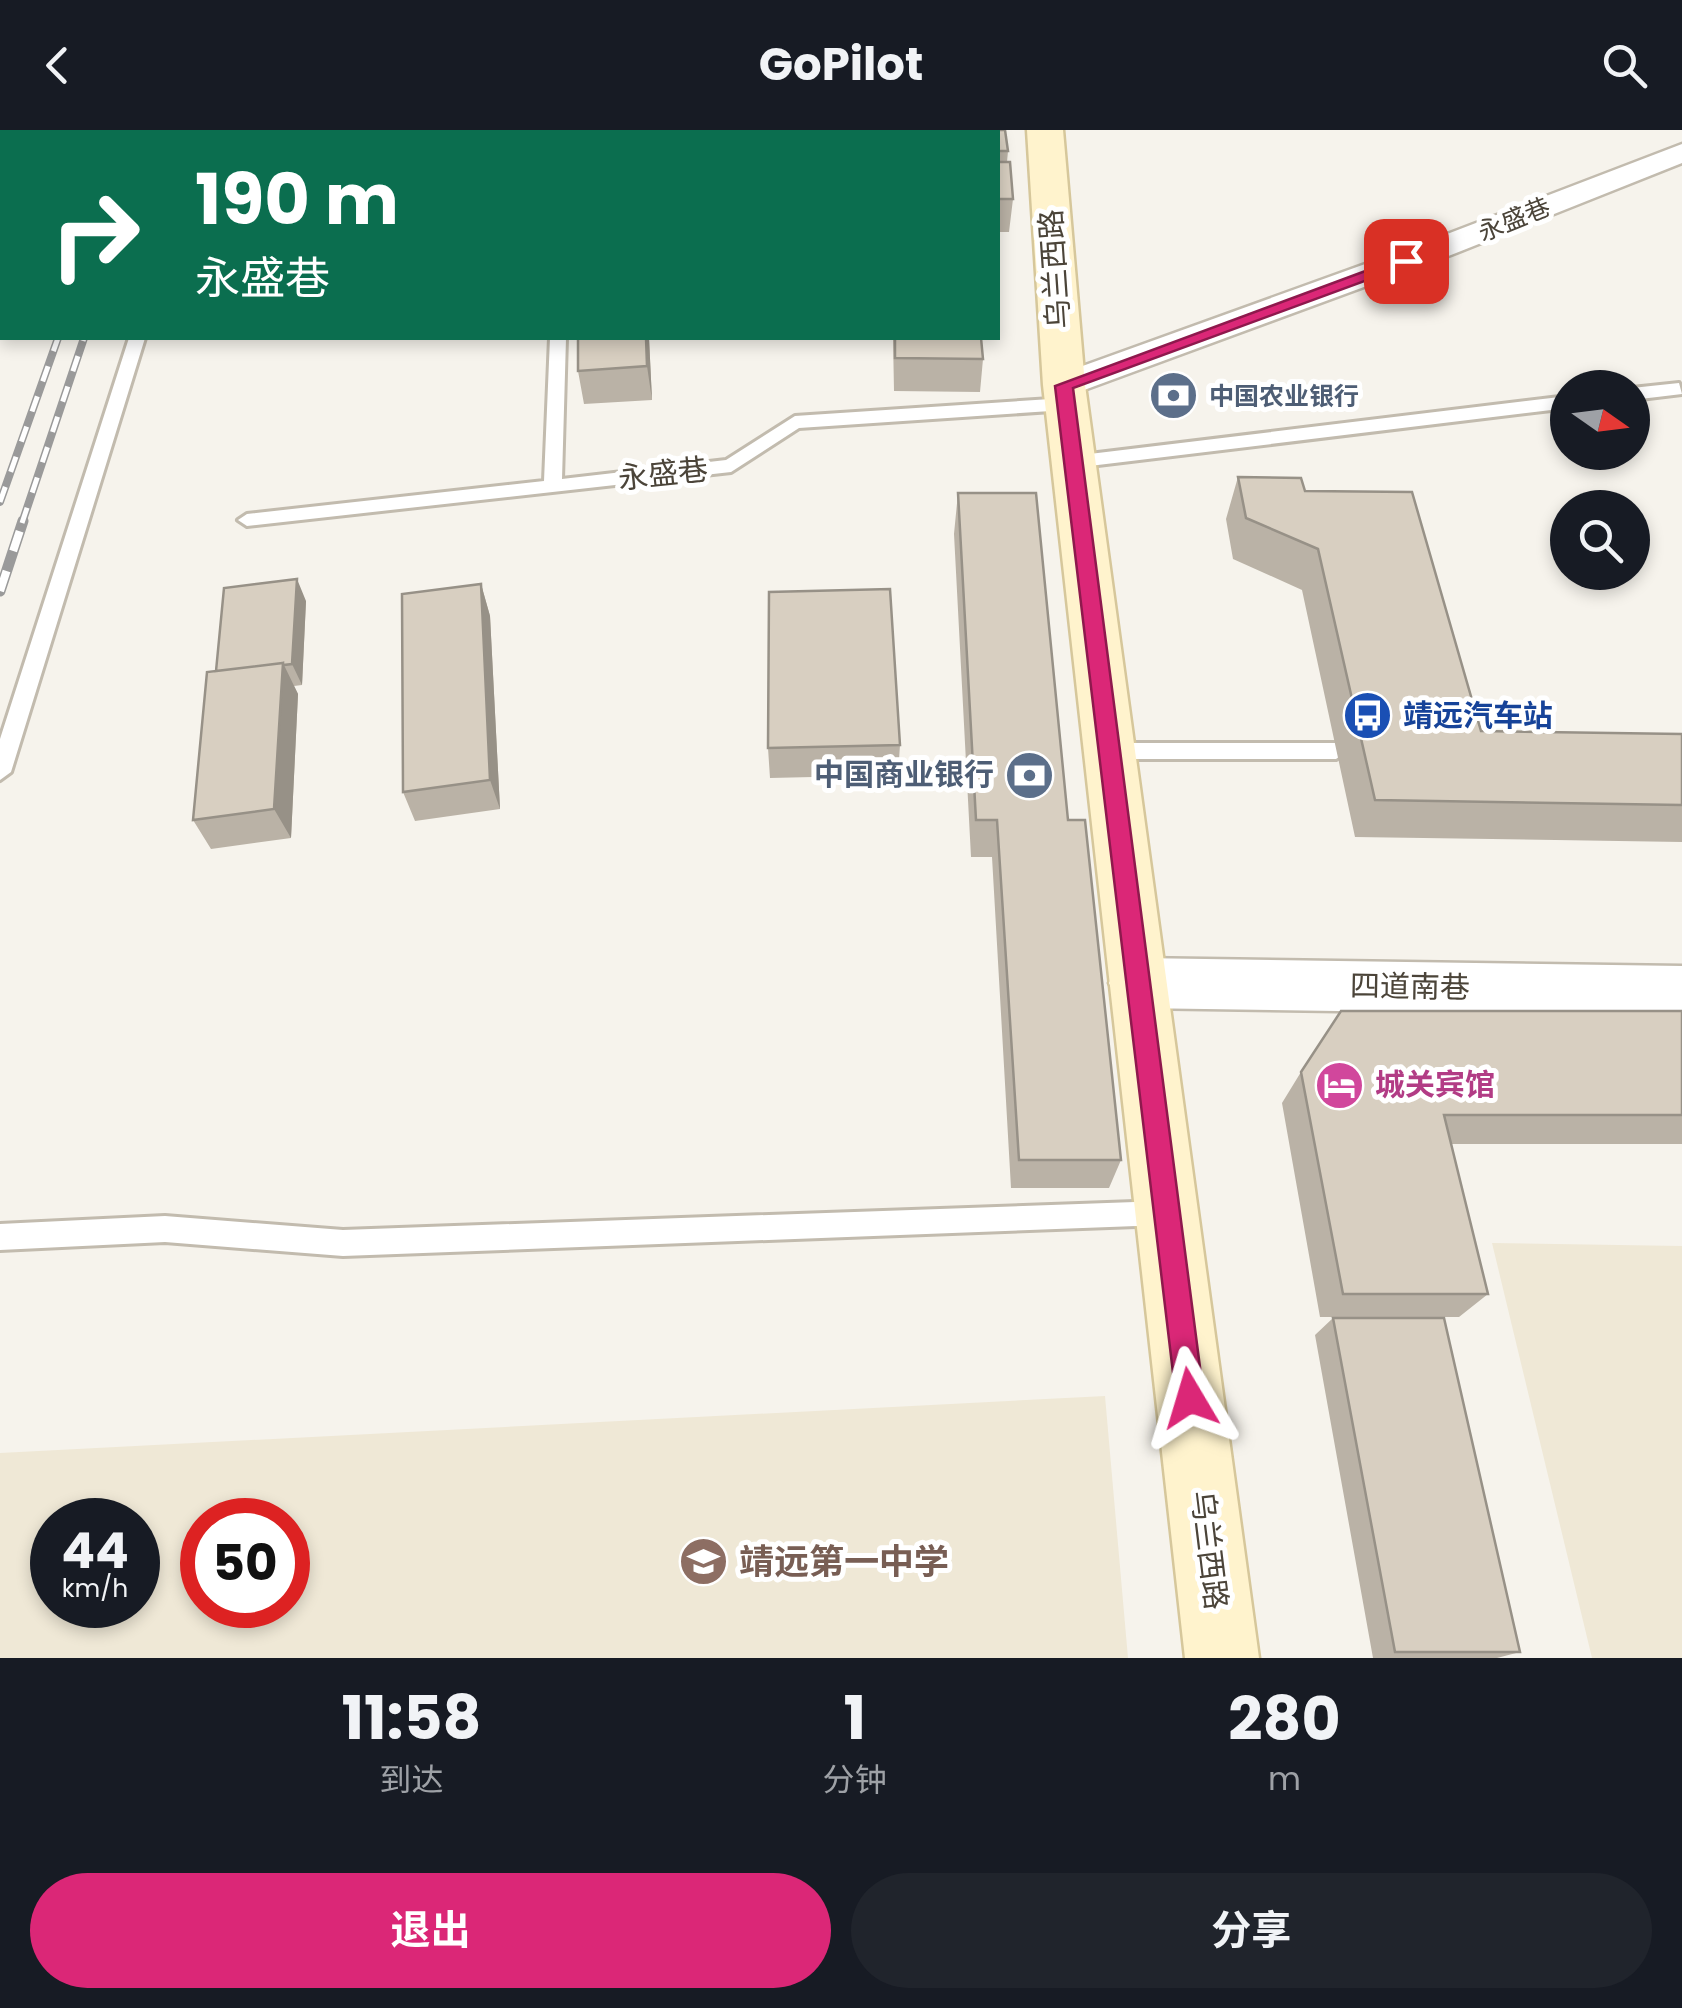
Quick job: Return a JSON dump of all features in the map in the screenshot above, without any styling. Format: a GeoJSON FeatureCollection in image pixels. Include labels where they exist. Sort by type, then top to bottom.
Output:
{"type":"FeatureCollection","features":[{"type":"Feature","properties":{"kind":"main road","name":"乌兰西路"},"geometry":{"type":"LineString","coordinates":[[1046,130],[1065,395],[1222,1658]]}},
{"type":"Feature","properties":{"kind":"street","name":"永盛巷"},"geometry":{"type":"LineString","coordinates":[[1065,395],[1682,152]]}},
{"type":"Feature","properties":{"kind":"street","name":"四道南巷"},"geometry":{"type":"LineString","coordinates":[[1138,983],[1682,992]]}},
{"type":"Feature","properties":{"kind":"lane"},"geometry":{"type":"LineString","coordinates":[[0,772],[137,340]]}},
{"type":"Feature","properties":{"kind":"lane"},"geometry":{"type":"LineString","coordinates":[[553,486],[558,340]]}},
{"type":"Feature","properties":{"kind":"lane"},"geometry":{"type":"LineString","coordinates":[[1650,392],[1679,388]]}},
{"type":"Feature","properties":{"kind":"lane","name":"永盛巷"},"geometry":{"type":"LineString","coordinates":[[247,520],[731,466],[795,422],[1065,395]]}},
{"type":"Feature","properties":{"kind":"lane"},"geometry":{"type":"LineString","coordinates":[[1073,462],[1550,404]]}},
{"type":"Feature","properties":{"kind":"lane"},"geometry":{"type":"LineString","coordinates":[[1109,751],[1336,750]]}},
{"type":"Feature","properties":{"kind":"lane"},"geometry":{"type":"LineString","coordinates":[[0,1237],[166,1229],[343,1243],[1166,1213]]}},
{"type":"Feature","properties":{"kind":"shaded area"},"geometry":{"type":"Polygon","coordinates":[[[1492,1243],[1682,1246],[1682,1658],[1592,1658],[1492,1243]]]}},
{"type":"Feature","properties":{"kind":"shaded area","name":"靖远第一中学"},"geometry":{"type":"Polygon","coordinates":[[[1105,1396],[1128,1658],[0,1658],[0,1453],[1105,1396]]]}},
{"type":"Feature","properties":{"kind":"building"},"geometry":{"type":"Polygon","coordinates":[[[1000,130],[1005,130],[1008,151],[1000,151],[1000,130]]]}},
{"type":"Feature","properties":{"kind":"building"},"geometry":{"type":"Polygon","coordinates":[[[1000,162],[1010,162],[1013,199],[1000,199],[1000,162]]]}},
{"type":"Feature","properties":{"kind":"building"},"geometry":{"type":"Polygon","coordinates":[[[578,340],[646,340],[647,366],[578,371],[578,340]]]}},
{"type":"Feature","properties":{"kind":"building"},"geometry":{"type":"Polygon","coordinates":[[[895,340],[981,340],[983,359],[895,358],[895,340]]]}},
{"type":"Feature","properties":{"kind":"building"},"geometry":{"type":"Polygon","coordinates":[[[1238,477],[1301,478],[1305,491],[1412,492],[1481,731],[1682,734],[1682,805],[1375,800],[1318,549],[1246,518],[1238,477]]]}},
{"type":"Feature","properties":{"kind":"building"},"geometry":{"type":"Polygon","coordinates":[[[958,493],[1036,493],[1068,820],[1085,820],[1121,1160],[1019,1160],[997,820],[976,820],[958,493]]]}},
{"type":"Feature","properties":{"kind":"building"},"geometry":{"type":"Polygon","coordinates":[[[297,579],[292,664],[216,671],[224,588],[297,579]]]}},
{"type":"Feature","properties":{"kind":"building"},"geometry":{"type":"Polygon","coordinates":[[[481,584],[490,780],[403,792],[402,594],[481,584]]]}},
{"type":"Feature","properties":{"kind":"building"},"geometry":{"type":"Polygon","coordinates":[[[890,589],[900,745],[768,748],[769,592],[890,589]]]}},
{"type":"Feature","properties":{"kind":"building"},"geometry":{"type":"Polygon","coordinates":[[[283,663],[274,809],[193,820],[207,672],[283,663]]]}},
{"type":"Feature","properties":{"kind":"building"},"geometry":{"type":"Polygon","coordinates":[[[1341,1011],[1682,1011],[1682,1115],[1444,1115],[1488,1294],[1343,1294],[1301,1072],[1341,1011]]]}},
{"type":"Feature","properties":{"kind":"building"},"geometry":{"type":"Polygon","coordinates":[[[1333,1318],[1444,1318],[1520,1652],[1395,1652],[1333,1318]]]}},
{"type":"Feature","properties":{"kind":"railway"},"geometry":{"type":"LineString","coordinates":[[0,502],[57,340]]}},
{"type":"Feature","properties":{"kind":"railway"},"geometry":{"type":"LineString","coordinates":[[22,523],[83,340]]}},
{"type":"Feature","properties":{"kind":"railway"},"geometry":{"type":"LineString","coordinates":[[0,591],[23,521]]}},
{"type":"Feature","properties":{"kind":"place","name":"中国农业银行"},"geometry":{"type":"Point","coordinates":[1174,396]}},
{"type":"Feature","properties":{"kind":"place","name":"靖远汽车站"},"geometry":{"type":"Point","coordinates":[1368,716]}},
{"type":"Feature","properties":{"kind":"place","name":"中国商业银行"},"geometry":{"type":"Point","coordinates":[1029,775]}},
{"type":"Feature","properties":{"kind":"place","name":"城关宾馆"},"geometry":{"type":"Point","coordinates":[1340,1085]}},
{"type":"Feature","properties":{"kind":"place","name":"靖远第一中学"},"geometry":{"type":"Point","coordinates":[704,1562]}},
{"type":"Feature","properties":{"kind":"route"},"geometry":{"type":"LineString","coordinates":[[1190,1398],[1064,386],[1406,261]]}}]}
